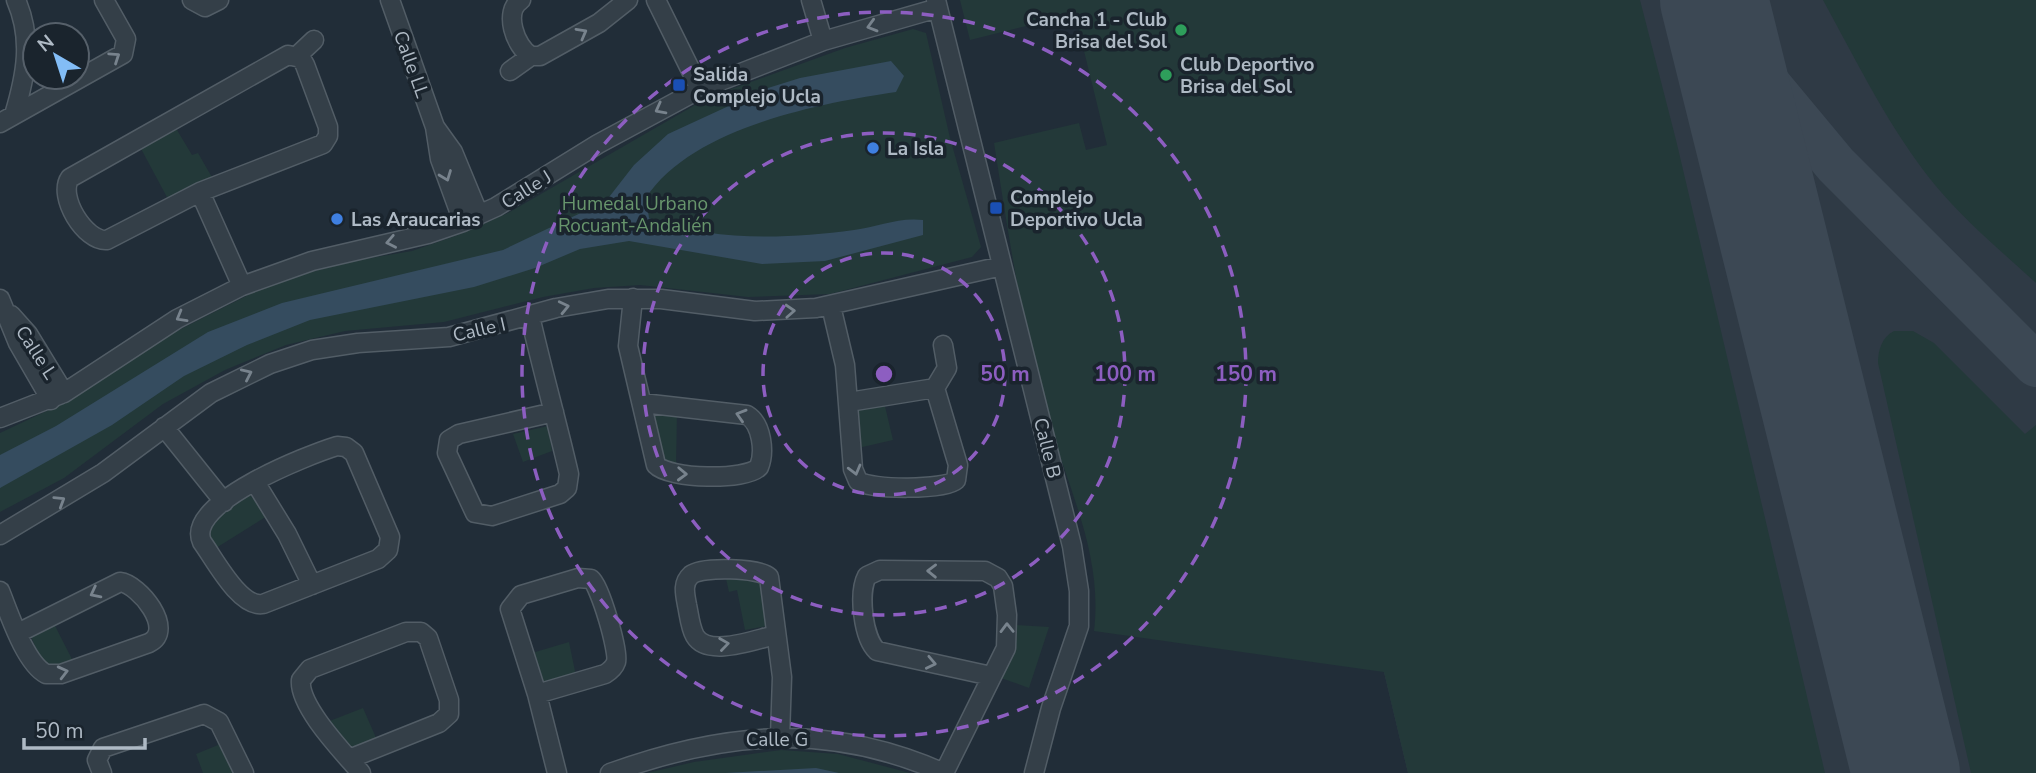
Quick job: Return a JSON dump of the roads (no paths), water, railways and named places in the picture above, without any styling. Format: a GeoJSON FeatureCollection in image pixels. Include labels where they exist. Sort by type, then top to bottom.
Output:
{"type":"FeatureCollection","features":[{"type":"Feature","properties":{"kind":"street"},"geometry":{"type":"LineString","coordinates":[[7,119],[27,50],[24,23],[16,0]]}},
{"type":"Feature","properties":{"kind":"street"},"geometry":{"type":"LineString","coordinates":[[7,119],[123,54],[126,39],[104,0]]}},
{"type":"Feature","properties":{"kind":"street"},"geometry":{"type":"LineString","coordinates":[[192,0],[205,7],[219,0]]}},
{"type":"Feature","properties":{"kind":"street","name":"Calle LL"},"geometry":{"type":"LineString","coordinates":[[390,0],[435,127],[453,152],[471,219]]}},
{"type":"Feature","properties":{"kind":"street"},"geometry":{"type":"LineString","coordinates":[[521,0],[513,6],[510,14],[522,48],[531,56]]}},
{"type":"Feature","properties":{"kind":"street"},"geometry":{"type":"LineString","coordinates":[[510,71],[531,56],[540,56],[588,30],[628,0]]}},
{"type":"Feature","properties":{"kind":"street"},"geometry":{"type":"LineString","coordinates":[[656,0],[699,89]]}},
{"type":"Feature","properties":{"kind":"street"},"geometry":{"type":"LineString","coordinates":[[811,0],[824,41]]}},
{"type":"Feature","properties":{"kind":"street","name":"Calle J"},"geometry":{"type":"LineString","coordinates":[[0,418],[57,397],[177,319],[242,286],[312,261],[428,234],[471,219],[608,138],[699,89],[824,41],[937,4]]}},
{"type":"Feature","properties":{"kind":"street","name":"Calle B"},"geometry":{"type":"LineString","coordinates":[[937,4],[1072,546],[1079,590],[1080,617],[1075,642],[1051,708],[1034,773]]}},
{"type":"Feature","properties":{"kind":"street"},"geometry":{"type":"LineString","coordinates":[[297,56],[305,65],[328,127],[326,140],[320,146],[200,192],[102,240],[89,234],[65,189],[73,175],[284,56],[297,56],[314,40]]}},
{"type":"Feature","properties":{"kind":"street"},"geometry":{"type":"LineString","coordinates":[[200,192],[242,286]]}},
{"type":"Feature","properties":{"kind":"street","name":"Calle I"},"geometry":{"type":"LineString","coordinates":[[0,535],[77,491],[229,383],[291,356],[335,346],[449,337],[582,303],[633,298],[755,311],[797,311],[831,306],[1002,266]]}},
{"type":"Feature","properties":{"kind":"street"},"geometry":{"type":"LineString","coordinates":[[633,298],[628,345],[656,465],[664,472],[745,476],[759,467],[759,431],[755,421],[747,415],[642,403]]}},
{"type":"Feature","properties":{"kind":"street","name":"Calle L"},"geometry":{"type":"LineString","coordinates":[[4,306],[29,334],[57,397]]}},
{"type":"Feature","properties":{"kind":"street"},"geometry":{"type":"LineString","coordinates":[[831,306],[842,347],[853,469],[858,481],[872,486],[947,486],[956,480],[959,470],[935,388],[947,368],[943,345]]}},
{"type":"Feature","properties":{"kind":"street"},"geometry":{"type":"LineString","coordinates":[[530,316],[554,412],[569,474],[567,488],[561,494],[492,516],[475,513],[447,453],[449,440],[459,434],[554,412]]}},
{"type":"Feature","properties":{"kind":"street"},"geometry":{"type":"LineString","coordinates":[[849,402],[935,388]]}},
{"type":"Feature","properties":{"kind":"street"},"geometry":{"type":"LineString","coordinates":[[164,427],[224,502]]}},
{"type":"Feature","properties":{"kind":"street"},"geometry":{"type":"LineString","coordinates":[[337,446],[346,447],[354,453],[390,537],[390,546],[382,557],[263,604],[246,601],[199,534],[202,521],[224,502],[256,482],[303,458],[337,446]]}},
{"type":"Feature","properties":{"kind":"street"},"geometry":{"type":"LineString","coordinates":[[256,482],[287,534],[312,585]]}},
{"type":"Feature","properties":{"kind":"street"},"geometry":{"type":"LineString","coordinates":[[776,635],[716,646],[702,643],[692,631],[684,592],[688,579],[701,570],[764,573],[770,581],[782,677],[780,736]]}},
{"type":"Feature","properties":{"kind":"street"},"geometry":{"type":"LineString","coordinates":[[944,773],[991,676],[1007,642],[1004,591],[998,578],[985,571],[880,570],[867,576],[863,588],[867,635],[877,651],[991,676]]}},
{"type":"Feature","properties":{"kind":"street"},"geometry":{"type":"LineString","coordinates":[[537,694],[605,674],[614,666],[617,655],[598,589],[591,579],[582,577],[521,595],[512,604],[511,615],[537,694],[557,773]]}},
{"type":"Feature","properties":{"kind":"street"},"geometry":{"type":"LineString","coordinates":[[0,591],[18,633],[37,667],[46,674],[56,675],[153,641],[160,629],[158,621],[136,590],[120,582],[18,633]]}},
{"type":"Feature","properties":{"kind":"street"},"geometry":{"type":"LineString","coordinates":[[406,632],[421,632],[428,638],[449,700],[449,714],[439,723],[355,766],[303,694],[300,685],[303,675],[310,669],[406,632]]}},
{"type":"Feature","properties":{"kind":"street"},"geometry":{"type":"LineString","coordinates":[[102,773],[97,760],[103,748],[204,714],[219,722],[244,773]]}},
{"type":"Feature","properties":{"kind":"street","name":"Calle G"},"geometry":{"type":"LineString","coordinates":[[610,773],[705,744],[780,736],[813,738],[867,747],[944,773]]}},
{"type":"Feature","properties":{"kind":"water","name":"Humedal Urbano Rocuant-Andalién"},"geometry":{"type":"Polygon","coordinates":[[[891,61],[904,76],[896,92],[795,112],[759,123],[693,153],[667,174],[646,198],[649,218],[699,231],[750,236],[828,233],[905,220],[923,220],[923,235],[825,261],[762,264],[629,241],[580,249],[535,268],[474,287],[310,320],[247,345],[184,376],[112,425],[0,488],[0,455],[56,426],[208,332],[282,303],[503,250],[606,201],[634,165],[668,134],[768,88],[800,78],[891,61]]]}},
{"type":"Feature","properties":{"kind":"water"},"geometry":{"type":"Polygon","coordinates":[[[816,768],[839,773],[725,773],[816,768]]]}},
{"type":"Feature","properties":{"kind":"place","name":"Cancha 1 - Club Brisa del Sol"},"geometry":{"type":"Point","coordinates":[1181,30]}},
{"type":"Feature","properties":{"kind":"place","name":"Club Deportivo Brisa del Sol"},"geometry":{"type":"Point","coordinates":[1166,75]}},
{"type":"Feature","properties":{"kind":"place","name":"Salida Complejo Ucla"},"geometry":{"type":"Point","coordinates":[679,85]}},
{"type":"Feature","properties":{"kind":"place","name":"La Isla"},"geometry":{"type":"Point","coordinates":[873,148]}},
{"type":"Feature","properties":{"kind":"place","name":"Complejo Deportivo Ucla"},"geometry":{"type":"Point","coordinates":[996,208]}},
{"type":"Feature","properties":{"kind":"place","name":"Las Araucarias"},"geometry":{"type":"Point","coordinates":[337,219]}}]}
